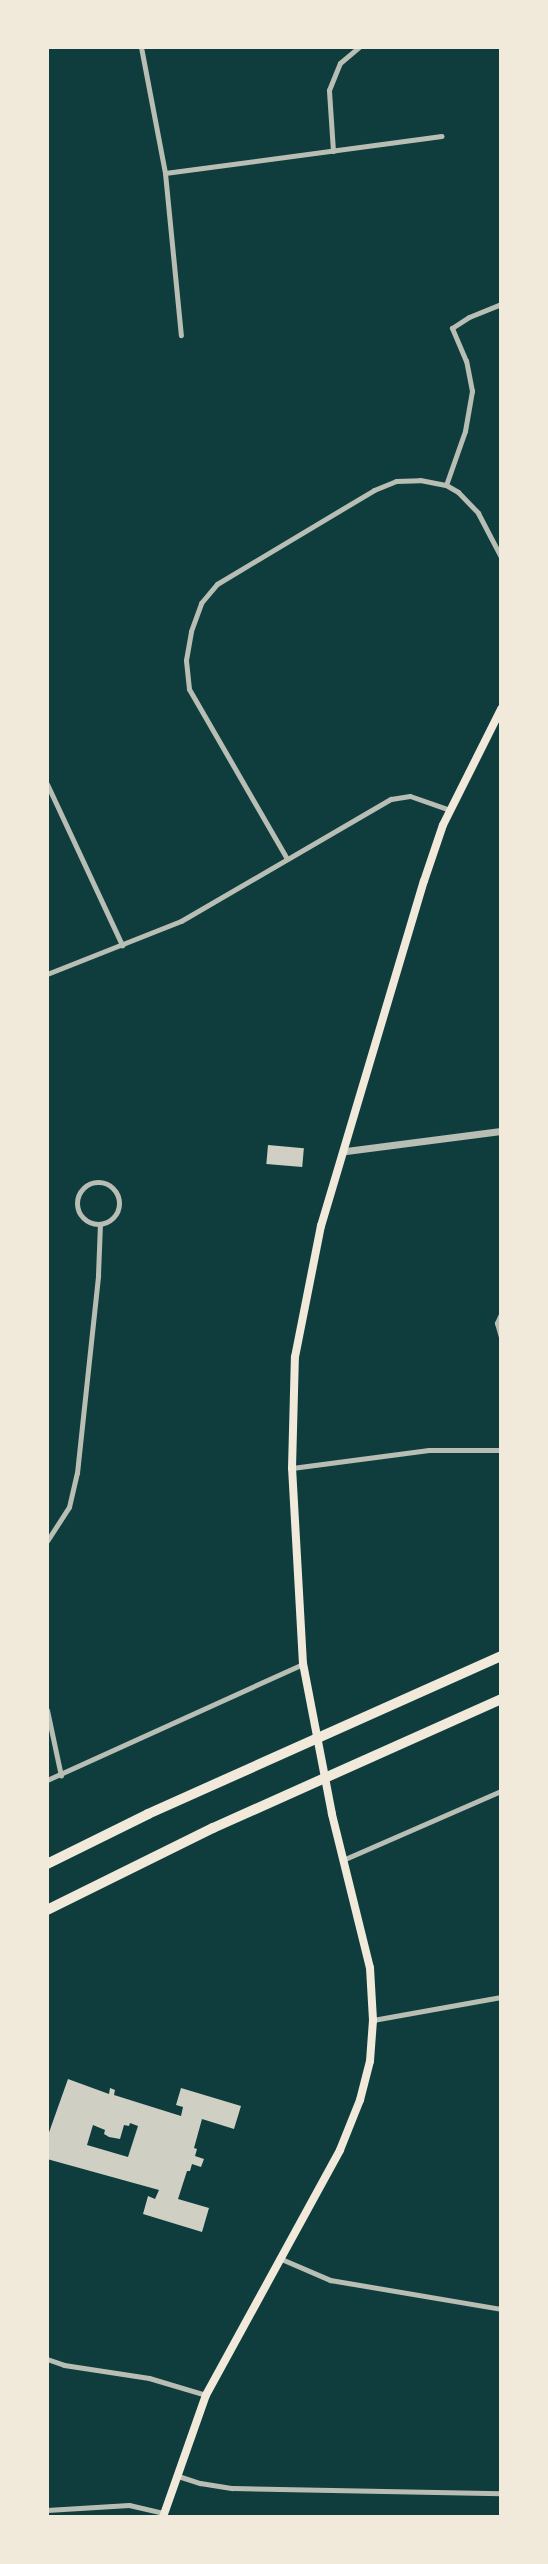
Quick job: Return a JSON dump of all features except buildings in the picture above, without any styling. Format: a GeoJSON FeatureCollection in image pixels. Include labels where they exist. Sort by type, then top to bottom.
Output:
{"type":"FeatureCollection","features":[{"type":"Feature","properties":{"kind":"highway"},"geometry":{"type":"LineString","coordinates":[[47,1864],[159,1808],[501,1656]]}},
{"type":"Feature","properties":{"kind":"highway"},"geometry":{"type":"LineString","coordinates":[[47,1910],[213,1828],[501,1699]]}},
{"type":"Feature","properties":{"kind":"main road"},"geometry":{"type":"LineString","coordinates":[[164,2515],[206,2395],[354,2119],[370,2061],[373,2020],[370,1968],[332,1814],[303,1664],[292,1468],[295,1357],[303,1305],[321,1226],[346,1151],[420,894],[450,810],[501,709]]}},
{"type":"Feature","properties":{"kind":"street"},"geometry":{"type":"LineString","coordinates":[[141,47],[165,173],[181,335]]}},
{"type":"Feature","properties":{"kind":"street"},"geometry":{"type":"LineString","coordinates":[[334,151],[329,90],[340,63],[359,47]]}},
{"type":"Feature","properties":{"kind":"street"},"geometry":{"type":"LineString","coordinates":[[165,173],[442,136]]}},
{"type":"Feature","properties":{"kind":"street"},"geometry":{"type":"LineString","coordinates":[[446,485],[465,431],[472,391],[466,361],[452,328],[468,317],[501,304]]}},
{"type":"Feature","properties":{"kind":"street"},"geometry":{"type":"LineString","coordinates":[[286,858],[189,689],[186,660],[191,631],[201,603],[217,584],[373,490],[396,481],[421,480],[446,485],[478,513],[501,557]]}},
{"type":"Feature","properties":{"kind":"street"},"geometry":{"type":"LineString","coordinates":[[47,784],[122,945]]}},
{"type":"Feature","properties":{"kind":"street"},"geometry":{"type":"LineString","coordinates":[[47,974],[181,921],[391,799],[410,796],[450,810]]}},
{"type":"Feature","properties":{"kind":"street"},"geometry":{"type":"LineString","coordinates":[[346,1151],[501,1131]]}},
{"type":"Feature","properties":{"kind":"street"},"geometry":{"type":"LineString","coordinates":[[95,1182],[111,1186],[119,1201],[114,1217],[100,1224],[85,1220],[76,1206],[81,1190],[95,1182]]}},
{"type":"Feature","properties":{"kind":"street"},"geometry":{"type":"LineString","coordinates":[[47,1541],[69,1507],[77,1473],[98,1275],[100,1224]]}},
{"type":"Feature","properties":{"kind":"street"},"geometry":{"type":"LineString","coordinates":[[501,1314],[498,1323],[501,1337]]}},
{"type":"Feature","properties":{"kind":"street"},"geometry":{"type":"LineString","coordinates":[[292,1468],[429,1450],[501,1450]]}},
{"type":"Feature","properties":{"kind":"street"},"geometry":{"type":"LineString","coordinates":[[47,1780],[61,1776],[303,1664]]}},
{"type":"Feature","properties":{"kind":"street"},"geometry":{"type":"LineString","coordinates":[[47,1710],[61,1776]]}},
{"type":"Feature","properties":{"kind":"street"},"geometry":{"type":"LineString","coordinates":[[345,1859],[501,1791]]}},
{"type":"Feature","properties":{"kind":"street"},"geometry":{"type":"LineString","coordinates":[[373,2020],[501,1997]]}},
{"type":"Feature","properties":{"kind":"street"},"geometry":{"type":"LineString","coordinates":[[279,2258],[330,2280],[501,2309]]}},
{"type":"Feature","properties":{"kind":"street"},"geometry":{"type":"LineString","coordinates":[[47,2359],[64,2365],[149,2378],[206,2395]]}},
{"type":"Feature","properties":{"kind":"street"},"geometry":{"type":"LineString","coordinates":[[177,2476],[233,2488],[501,2493]]}},
{"type":"Feature","properties":{"kind":"street"},"geometry":{"type":"LineString","coordinates":[[47,2510],[129,2505],[164,2515]]}}]}
